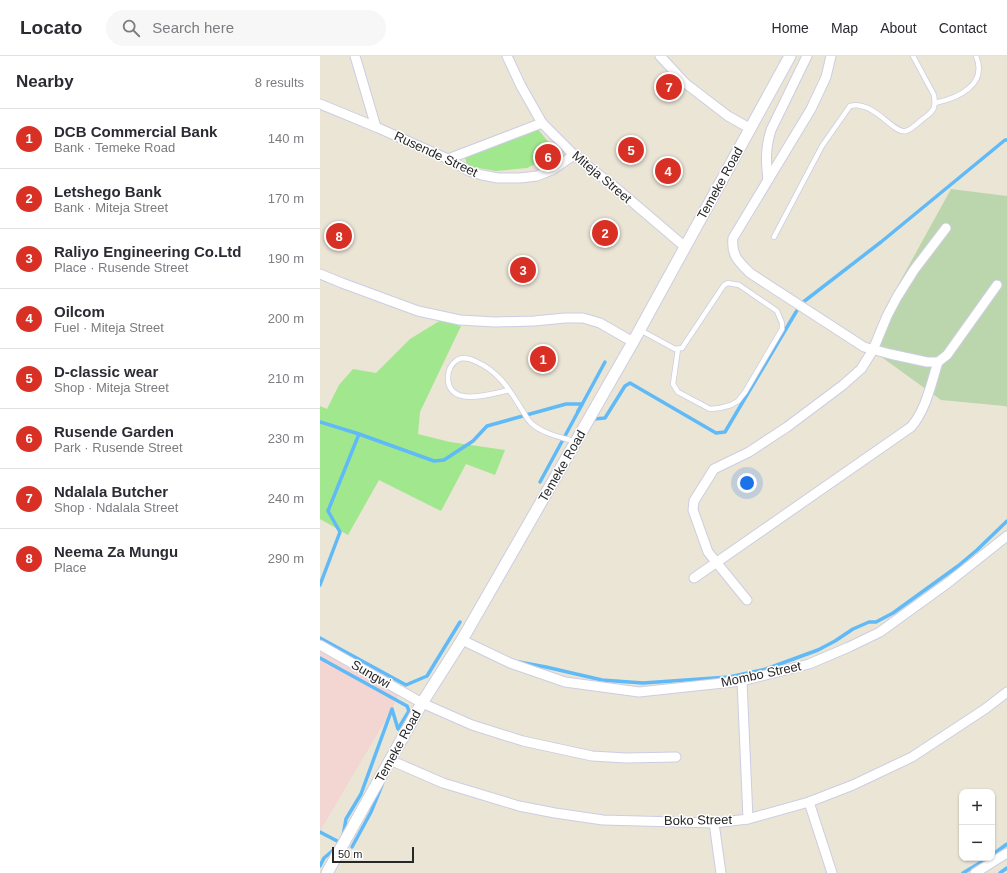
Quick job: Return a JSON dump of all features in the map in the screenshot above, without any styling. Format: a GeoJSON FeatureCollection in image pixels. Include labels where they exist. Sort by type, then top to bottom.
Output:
{"type":"FeatureCollection","features":[{"type":"Feature","properties":{"kind":"street"},"geometry":{"type":"LineString","coordinates":[[355,56],[376,127]]}},
{"type":"Feature","properties":{"kind":"street","name":"Miteja Street"},"geometry":{"type":"LineString","coordinates":[[507,56],[521,86],[542,123],[574,155],[616,188],[684,246]]}},
{"type":"Feature","properties":{"kind":"street"},"geometry":{"type":"LineString","coordinates":[[660,56],[685,83],[728,116],[750,129]]}},
{"type":"Feature","properties":{"kind":"street","name":"Temeke Road"},"geometry":{"type":"LineString","coordinates":[[327,873],[422,703],[462,640],[633,342],[684,246],[790,56]]}},
{"type":"Feature","properties":{"kind":"street"},"geometry":{"type":"LineString","coordinates":[[768,180],[766,155],[767,143],[771,130],[807,56]]}},
{"type":"Feature","properties":{"kind":"street"},"geometry":{"type":"LineString","coordinates":[[831,56],[826,77],[811,109],[733,238],[732,246],[734,254],[750,273],[857,343],[873,350],[927,362],[938,362]]}},
{"type":"Feature","properties":{"kind":"street","name":"Rusende Street"},"geometry":{"type":"LineString","coordinates":[[320,104],[448,159],[469,171],[482,175],[498,178],[537,176],[552,170],[574,155]]}},
{"type":"Feature","properties":{"kind":"street"},"geometry":{"type":"LineString","coordinates":[[448,159],[497,141],[519,130],[542,123]]}},
{"type":"Feature","properties":{"kind":"street"},"geometry":{"type":"LineString","coordinates":[[747,600],[708,552],[693,510],[694,501],[714,469],[749,452],[794,422],[853,377],[873,350],[887,316],[897,297],[914,270],[946,228]]}},
{"type":"Feature","properties":{"kind":"street"},"geometry":{"type":"LineString","coordinates":[[320,274],[393,303],[460,320],[495,322],[583,318],[600,323],[633,342]]}},
{"type":"Feature","properties":{"kind":"street"},"geometry":{"type":"LineString","coordinates":[[694,578],[911,427],[919,419],[938,362],[951,349],[997,284]]}},
{"type":"Feature","properties":{"kind":"street","name":"Mombo Street"},"geometry":{"type":"LineString","coordinates":[[462,640],[510,662],[565,682],[639,692],[742,681],[809,664],[880,632],[944,586],[1007,536]]}},
{"type":"Feature","properties":{"kind":"street","name":"Sungwi"},"geometry":{"type":"LineString","coordinates":[[320,644],[422,703],[479,727],[523,741],[592,756],[626,758],[676,757]]}},
{"type":"Feature","properties":{"kind":"street"},"geometry":{"type":"LineString","coordinates":[[742,681],[748,819]]}},
{"type":"Feature","properties":{"kind":"street","name":"Boko Street"},"geometry":{"type":"LineString","coordinates":[[390,760],[443,783],[519,806],[555,813],[603,820],[714,822],[748,819],[809,802],[853,785],[912,757],[979,713],[1007,692]]}},
{"type":"Feature","properties":{"kind":"street"},"geometry":{"type":"LineString","coordinates":[[809,802],[832,873]]}},
{"type":"Feature","properties":{"kind":"street"},"geometry":{"type":"LineString","coordinates":[[714,822],[721,873]]}},
{"type":"Feature","properties":{"kind":"street"},"geometry":{"type":"LineString","coordinates":[[975,873],[1007,853]]}},
{"type":"Feature","properties":{"kind":"lane"},"geometry":{"type":"LineString","coordinates":[[774,237],[822,146],[850,106],[855,104],[862,105],[882,116],[900,131],[906,131],[933,111],[935,103],[934,96],[913,56]]}},
{"type":"Feature","properties":{"kind":"lane"},"geometry":{"type":"LineString","coordinates":[[935,103],[949,100],[969,89],[979,75],[979,63],[976,56]]}},
{"type":"Feature","properties":{"kind":"lane"},"geometry":{"type":"LineString","coordinates":[[639,330],[675,349],[682,348],[724,285],[728,283],[739,285],[777,311],[780,318],[782,329],[745,392],[738,401],[731,405],[710,409],[678,392],[673,384],[678,349]]}},
{"type":"Feature","properties":{"kind":"lane"},"geometry":{"type":"LineString","coordinates":[[509,390],[477,397],[462,396],[454,393],[449,387],[448,372],[454,362],[460,358],[471,359],[490,369],[499,376],[509,390],[530,422],[548,433],[576,442]]}},
{"type":"Feature","properties":{"kind":"shaded area"},"geometry":{"type":"Polygon","coordinates":[[[320,640],[400,684],[401,689],[392,709],[320,831],[320,640]]]}},
{"type":"Feature","properties":{"kind":"green space"},"geometry":{"type":"Polygon","coordinates":[[[537,128],[553,148],[547,158],[527,168],[496,171],[467,166],[465,157],[537,128]]]}},
{"type":"Feature","properties":{"kind":"green space"},"geometry":{"type":"Polygon","coordinates":[[[951,189],[1007,196],[1007,407],[941,400],[869,348],[886,307],[951,189]]]}},
{"type":"Feature","properties":{"kind":"green space"},"geometry":{"type":"Polygon","coordinates":[[[441,320],[461,326],[420,412],[418,434],[450,442],[505,450],[495,475],[466,464],[441,511],[379,480],[348,535],[320,519],[320,406],[327,409],[339,385],[353,369],[376,373],[410,339],[441,320]]]}},
{"type":"Feature","properties":{"kind":"waterway"},"geometry":{"type":"LineString","coordinates":[[594,419],[605,418],[625,386],[630,383],[716,433],[725,432],[802,303],[881,242],[1005,140],[1007,140]]}},
{"type":"Feature","properties":{"kind":"waterway"},"geometry":{"type":"LineString","coordinates":[[540,482],[605,362]]}},
{"type":"Feature","properties":{"kind":"waterway"},"geometry":{"type":"LineString","coordinates":[[320,422],[359,434],[434,461],[444,460],[473,441],[487,426],[566,404],[582,404],[578,411]]}},
{"type":"Feature","properties":{"kind":"waterway"},"geometry":{"type":"LineString","coordinates":[[320,585],[340,532],[328,511],[359,434]]}},
{"type":"Feature","properties":{"kind":"waterway"},"geometry":{"type":"LineString","coordinates":[[519,662],[602,680],[643,683],[729,677],[766,669],[818,650],[853,629],[869,622],[876,622],[893,613],[958,566],[1007,521]]}},
{"type":"Feature","properties":{"kind":"waterway"},"geometry":{"type":"LineString","coordinates":[[320,638],[406,685],[427,676],[460,622]]}},
{"type":"Feature","properties":{"kind":"waterway"},"geometry":{"type":"LineString","coordinates":[[320,658],[407,706],[409,711],[398,729],[392,709],[361,794],[346,819],[343,836]]}},
{"type":"Feature","properties":{"kind":"waterway"},"geometry":{"type":"LineString","coordinates":[[352,847],[371,812],[382,785]]}},
{"type":"Feature","properties":{"kind":"waterway"},"geometry":{"type":"LineString","coordinates":[[320,832],[341,843]]}},
{"type":"Feature","properties":{"kind":"waterway"},"geometry":{"type":"LineString","coordinates":[[995,853],[1007,844]]}},
{"type":"Feature","properties":{"kind":"waterway"},"geometry":{"type":"LineString","coordinates":[[320,866],[324,858],[337,847]]}},
{"type":"Feature","properties":{"kind":"waterway"},"geometry":{"type":"LineString","coordinates":[[963,873],[983,861]]}},
{"type":"Feature","properties":{"kind":"waterway"},"geometry":{"type":"LineString","coordinates":[[1000,873],[1007,868]]}},
{"type":"Feature","properties":{"kind":"place","name":"Ndalala Butcher"},"geometry":{"type":"Point","coordinates":[669,87]}},
{"type":"Feature","properties":{"kind":"place","name":"D-classic wear"},"geometry":{"type":"Point","coordinates":[631,150]}},
{"type":"Feature","properties":{"kind":"place","name":"Rusende Garden"},"geometry":{"type":"Point","coordinates":[548,157]}},
{"type":"Feature","properties":{"kind":"place","name":"Oilcom"},"geometry":{"type":"Point","coordinates":[668,171]}},
{"type":"Feature","properties":{"kind":"place","name":"Letshego Bank"},"geometry":{"type":"Point","coordinates":[605,233]}},
{"type":"Feature","properties":{"kind":"place","name":"Neema Za Mungu"},"geometry":{"type":"Point","coordinates":[339,236]}},
{"type":"Feature","properties":{"kind":"place","name":"Raliyo Engineering Co.Ltd"},"geometry":{"type":"Point","coordinates":[523,270]}},
{"type":"Feature","properties":{"kind":"place","name":"DCB Commercial Bank"},"geometry":{"type":"Point","coordinates":[543,359]}}]}
